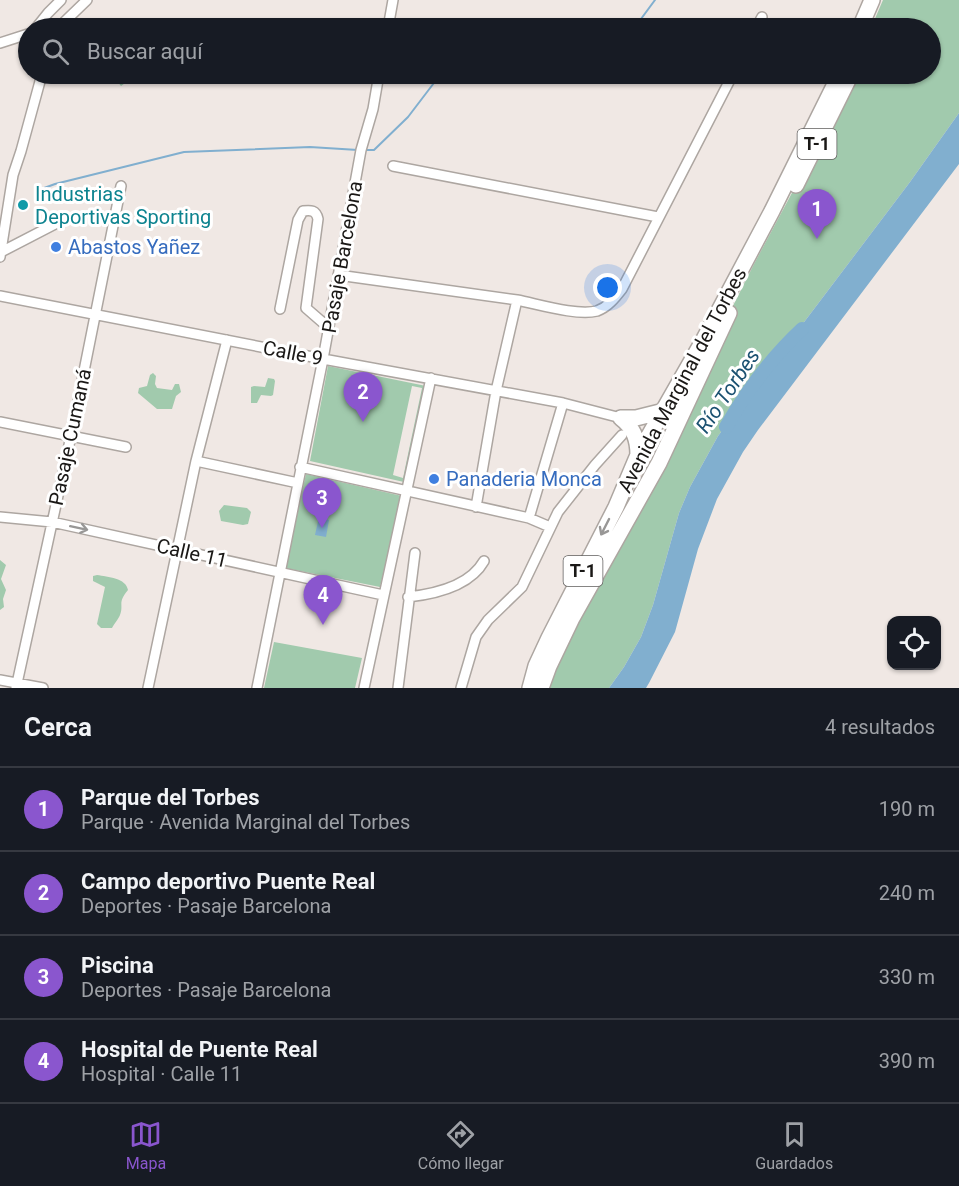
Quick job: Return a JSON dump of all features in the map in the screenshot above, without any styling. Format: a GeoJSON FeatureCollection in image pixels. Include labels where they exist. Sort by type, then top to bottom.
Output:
{"type":"FeatureCollection","features":[{"type":"Feature","properties":{"kind":"highway"},"geometry":{"type":"LineString","coordinates":[[864,18],[872,0]]}},
{"type":"Feature","properties":{"kind":"highway"},"geometry":{"type":"LineString","coordinates":[[875,18],[883,0]]}},
{"type":"Feature","properties":{"kind":"highway","name":"Avenida Marginal del Torbes"},"geometry":{"type":"LineString","coordinates":[[530,688],[536,666],[616,507],[638,455],[703,341],[835,84]]}},
{"type":"Feature","properties":{"kind":"highway","name":"Avenida Marginal del Torbes"},"geometry":{"type":"LineString","coordinates":[[541,688],[549,666],[585,591],[659,463],[723,324],[816,148],[846,84]]}},
{"type":"Feature","properties":{"kind":"highway"},"geometry":{"type":"LineString","coordinates":[[621,418],[636,418],[669,410],[678,421]]}},
{"type":"Feature","properties":{"kind":"highway"},"geometry":{"type":"LineString","coordinates":[[621,418],[628,424],[638,442],[638,455],[648,461],[659,463]]}},
{"type":"Feature","properties":{"kind":"street"},"geometry":{"type":"LineString","coordinates":[[44,18],[61,0]]}},
{"type":"Feature","properties":{"kind":"street"},"geometry":{"type":"LineString","coordinates":[[68,18],[87,0]]}},
{"type":"Feature","properties":{"kind":"street"},"geometry":{"type":"LineString","coordinates":[[390,18],[393,0]]}},
{"type":"Feature","properties":{"kind":"street"},"geometry":{"type":"LineString","coordinates":[[0,43],[18,37]]}},
{"type":"Feature","properties":{"kind":"street"},"geometry":{"type":"LineString","coordinates":[[1,255],[2,217],[39,84]]}},
{"type":"Feature","properties":{"kind":"street","name":"Pasaje Barcelona"},"geometry":{"type":"LineString","coordinates":[[257,688],[323,359],[361,150],[373,109],[377,84]]}},
{"type":"Feature","properties":{"kind":"street"},"geometry":{"type":"LineString","coordinates":[[339,275],[580,311],[597,310],[610,304],[622,289],[728,84]]}},
{"type":"Feature","properties":{"kind":"street"},"geometry":{"type":"LineString","coordinates":[[393,166],[658,217]]}},
{"type":"Feature","properties":{"kind":"street","name":"Pasaje Cumaná"},"geometry":{"type":"LineString","coordinates":[[17,686],[71,436],[121,186]]}},
{"type":"Feature","properties":{"kind":"street"},"geometry":{"type":"LineString","coordinates":[[280,309],[298,220],[303,211],[310,210],[317,215],[318,219],[306,308],[328,328]]}},
{"type":"Feature","properties":{"kind":"street"},"geometry":{"type":"LineString","coordinates":[[1,255],[59,222]]}},
{"type":"Feature","properties":{"kind":"street","name":"Calle 9"},"geometry":{"type":"LineString","coordinates":[[0,296],[431,378],[621,418]]}},
{"type":"Feature","properties":{"kind":"street"},"geometry":{"type":"LineString","coordinates":[[476,507],[496,391],[517,300]]}},
{"type":"Feature","properties":{"kind":"street"},"geometry":{"type":"LineString","coordinates":[[148,688],[196,461],[227,340]]}},
{"type":"Feature","properties":{"kind":"street"},"geometry":{"type":"LineString","coordinates":[[364,688],[431,378]]}},
{"type":"Feature","properties":{"kind":"street"},"geometry":{"type":"LineString","coordinates":[[529,518],[563,404]]}},
{"type":"Feature","properties":{"kind":"street"},"geometry":{"type":"LineString","coordinates":[[0,423],[126,447]]}},
{"type":"Feature","properties":{"kind":"street"},"geometry":{"type":"LineString","coordinates":[[461,688],[476,637],[488,620],[522,587],[549,527],[568,498],[622,435]]}},
{"type":"Feature","properties":{"kind":"street"},"geometry":{"type":"LineString","coordinates":[[196,461],[298,483]]}},
{"type":"Feature","properties":{"kind":"street"},"geometry":{"type":"LineString","coordinates":[[300,467],[529,518],[549,527]]}},
{"type":"Feature","properties":{"kind":"street","name":"Calle 11"},"geometry":{"type":"LineString","coordinates":[[0,517],[52,522],[383,595]]}},
{"type":"Feature","properties":{"kind":"street"},"geometry":{"type":"LineString","coordinates":[[398,688],[415,553]]}},
{"type":"Feature","properties":{"kind":"street"},"geometry":{"type":"LineString","coordinates":[[408,597],[448,589],[472,575],[484,561]]}},
{"type":"Feature","properties":{"kind":"street"},"geometry":{"type":"LineString","coordinates":[[0,680],[17,686],[43,688]]}},
{"type":"Feature","properties":{"kind":"green space"},"geometry":{"type":"Polygon","coordinates":[[[883,0],[959,0],[959,113],[910,182],[718,436],[690,487],[679,513],[653,605],[641,637],[609,688],[541,688],[754,264],[816,148],[846,84],[941,84],[941,18],[875,18],[883,0]]]}},
{"type":"Feature","properties":{"kind":"green space"},"geometry":{"type":"Polygon","coordinates":[[[328,366],[426,386],[404,482],[310,461],[328,366]],[[412,386],[393,475],[403,478],[422,388],[412,386]]]}},
{"type":"Feature","properties":{"kind":"green space"},"geometry":{"type":"Polygon","coordinates":[[[153,373],[156,376],[157,388],[172,390],[175,384],[179,384],[181,392],[176,396],[172,409],[157,409],[138,393],[139,388],[147,386],[150,375],[153,373]]]}},
{"type":"Feature","properties":{"kind":"green space"},"geometry":{"type":"Polygon","coordinates":[[[268,378],[275,381],[273,395],[261,395],[257,403],[251,403],[251,387],[265,387],[268,378]]]}},
{"type":"Feature","properties":{"kind":"green space"},"geometry":{"type":"Polygon","coordinates":[[[306,474],[402,496],[380,587],[285,568],[306,474]]]}},
{"type":"Feature","properties":{"kind":"green space"},"geometry":{"type":"Polygon","coordinates":[[[224,505],[247,508],[251,512],[248,524],[221,521],[219,511],[224,505]]]}},
{"type":"Feature","properties":{"kind":"green space"},"geometry":{"type":"Polygon","coordinates":[[[0,560],[6,565],[1,579],[6,590],[3,599],[4,607],[0,610],[0,560]]]}},
{"type":"Feature","properties":{"kind":"green space"},"geometry":{"type":"Polygon","coordinates":[[[93,576],[111,577],[127,586],[128,590],[122,601],[120,615],[112,628],[101,628],[97,624],[105,587],[93,581],[93,576]]]}},
{"type":"Feature","properties":{"kind":"green space"},"geometry":{"type":"Polygon","coordinates":[[[274,642],[362,658],[355,688],[264,688],[274,642]]]}},
{"type":"Feature","properties":{"kind":"water"},"geometry":{"type":"Polygon","coordinates":[[[959,113],[959,164],[758,430],[717,499],[698,549],[675,632],[646,688],[609,688],[641,637],[653,605],[679,513],[690,487],[718,436],[910,182],[959,113]]]}},
{"type":"Feature","properties":{"kind":"water"},"geometry":{"type":"Polygon","coordinates":[[[319,517],[329,520],[326,537],[315,535],[319,517]]]}},
{"type":"Feature","properties":{"kind":"waterway"},"geometry":{"type":"LineString","coordinates":[[642,18],[655,0]]}},
{"type":"Feature","properties":{"kind":"waterway"},"geometry":{"type":"LineString","coordinates":[[364,150],[374,150],[408,117],[433,84]]}},
{"type":"Feature","properties":{"kind":"waterway"},"geometry":{"type":"LineString","coordinates":[[36,191],[55,184],[184,152],[310,147],[358,150]]}},
{"type":"Feature","properties":{"kind":"waterway","name":"Río Torbes"},"geometry":{"type":"LineString","coordinates":[[726,427],[760,375],[802,329]]}},
{"type":"Feature","properties":{"kind":"place","name":"Industrias Deportivas Sporting"},"geometry":{"type":"Point","coordinates":[23,205]}},
{"type":"Feature","properties":{"kind":"place","name":"Parque del Torbes"},"geometry":{"type":"Point","coordinates":[817,239]}},
{"type":"Feature","properties":{"kind":"place","name":"Abastos Yañez"},"geometry":{"type":"Point","coordinates":[56,247]}},
{"type":"Feature","properties":{"kind":"place","name":"Campo deportivo Puente Real"},"geometry":{"type":"Point","coordinates":[363,422]}},
{"type":"Feature","properties":{"kind":"place","name":"Panaderia Monca"},"geometry":{"type":"Point","coordinates":[434,479]}},
{"type":"Feature","properties":{"kind":"place","name":"Piscina"},"geometry":{"type":"Point","coordinates":[322,528]}},
{"type":"Feature","properties":{"kind":"place","name":"Hospital de Puente Real"},"geometry":{"type":"Point","coordinates":[323,625]}}]}
